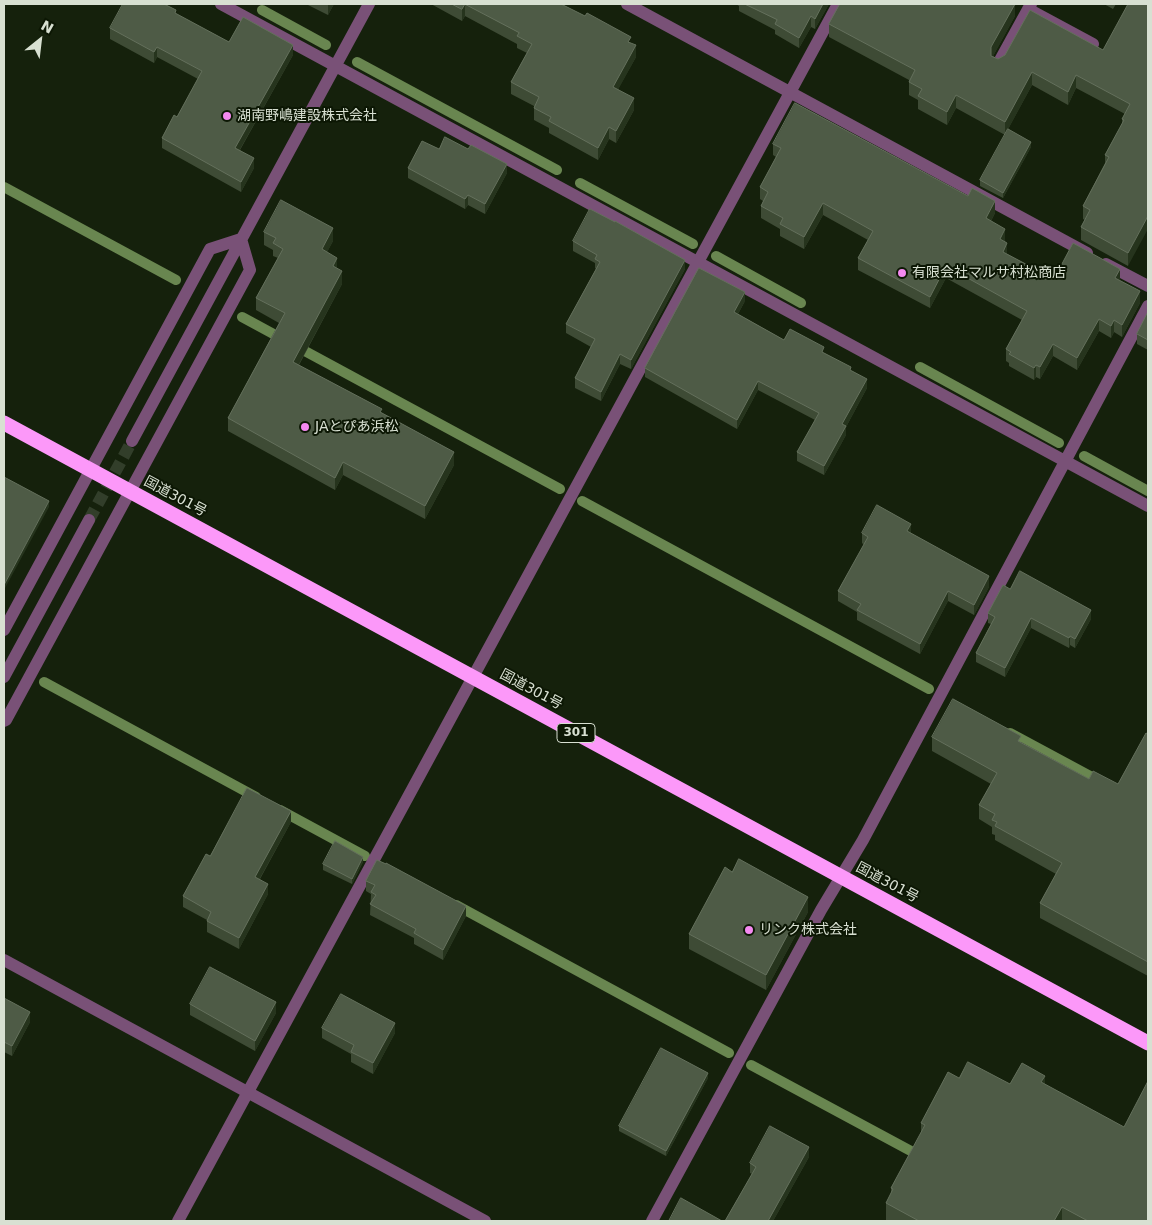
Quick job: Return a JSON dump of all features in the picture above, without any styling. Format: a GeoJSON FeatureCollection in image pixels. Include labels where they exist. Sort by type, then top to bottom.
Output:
{"type":"FeatureCollection","features":[{"type":"Feature","properties":{"kind":"highway","name":"国道301号"},"geometry":{"type":"LineString","coordinates":[[4,423],[1148,1043]]}},
{"type":"Feature","properties":{"kind":"street"},"geometry":{"type":"LineString","coordinates":[[221,4],[1148,506]]}},
{"type":"Feature","properties":{"kind":"street"},"geometry":{"type":"LineString","coordinates":[[132,441],[369,4]]}},
{"type":"Feature","properties":{"kind":"street"},"geometry":{"type":"LineString","coordinates":[[627,4],[1148,286]]}},
{"type":"Feature","properties":{"kind":"street"},"geometry":{"type":"LineString","coordinates":[[178,1221],[838,4]]}},
{"type":"Feature","properties":{"kind":"street"},"geometry":{"type":"LineString","coordinates":[[998,64],[1030,6],[1093,44]]}},
{"type":"Feature","properties":{"kind":"street"},"geometry":{"type":"LineString","coordinates":[[4,630],[210,248],[241,238]]}},
{"type":"Feature","properties":{"kind":"street"},"geometry":{"type":"LineString","coordinates":[[4,721],[250,270],[241,238]]}},
{"type":"Feature","properties":{"kind":"street"},"geometry":{"type":"LineString","coordinates":[[652,1221],[821,910],[863,840],[1148,306]]}},
{"type":"Feature","properties":{"kind":"street"},"geometry":{"type":"LineString","coordinates":[[4,677],[89,520]]}},
{"type":"Feature","properties":{"kind":"street"},"geometry":{"type":"LineString","coordinates":[[4,960],[485,1221]]}},
{"type":"Feature","properties":{"kind":"building"},"geometry":{"type":"Polygon","coordinates":[[[123,4],[164,4],[176,10],[175,13],[229,42],[243,17],[293,45],[235,148],[254,158],[241,182],[162,138],[174,115],[177,117],[202,71],[157,47],[154,52],[110,28],[123,4]]]}},
{"type":"Feature","properties":{"kind":"building"},"geometry":{"type":"Polygon","coordinates":[[[452,4],[465,4],[462,9],[452,4]]]}},
{"type":"Feature","properties":{"kind":"building"},"geometry":{"type":"Polygon","coordinates":[[[465,4],[561,4],[585,16],[587,13],[631,37],[628,42],[636,45],[613,87],[634,98],[616,131],[609,127],[598,148],[549,121],[551,117],[534,108],[539,97],[511,82],[532,44],[517,36],[519,33],[465,4]]]}},
{"type":"Feature","properties":{"kind":"building"},"geometry":{"type":"Polygon","coordinates":[[[745,4],[823,4],[815,19],[811,16],[799,38],[775,24],[777,20],[745,4]]]}},
{"type":"Feature","properties":{"kind":"building"},"geometry":{"type":"Polygon","coordinates":[[[840,4],[1015,4],[991,47],[991,56],[998,59],[1005,55],[1030,10],[1103,50],[1128,4],[1148,4],[1148,216],[1128,253],[1081,227],[1090,210],[1083,206],[1109,157],[1105,155],[1124,120],[1122,119],[1130,104],[1076,75],[1068,92],[1032,72],[1005,122],[956,95],[947,112],[918,96],[922,89],[909,82],[915,70],[829,24],[840,4]]]}},
{"type":"Feature","properties":{"kind":"building"},"geometry":{"type":"Polygon","coordinates":[[[795,103],[968,196],[972,188],[995,201],[986,218],[1005,229],[1000,239],[1007,243],[1003,252],[1054,279],[1073,243],[1120,269],[1115,278],[1140,291],[1122,325],[1114,320],[1111,326],[1099,319],[1077,358],[1053,344],[1040,367],[1036,365],[1034,368],[1009,354],[1011,352],[1006,349],[1027,311],[946,266],[930,297],[858,258],[873,231],[823,203],[804,237],[780,224],[783,218],[761,206],[768,192],[760,187],[781,148],[773,144],[795,103]]]}},
{"type":"Feature","properties":{"kind":"building"},"geometry":{"type":"Polygon","coordinates":[[[1008,129],[1031,142],[1003,193],[980,180],[1008,129]]]}},
{"type":"Feature","properties":{"kind":"building"},"geometry":{"type":"Polygon","coordinates":[[[445,137],[468,149],[471,145],[507,164],[485,204],[468,195],[465,199],[408,168],[422,141],[439,149],[445,137]]]}},
{"type":"Feature","properties":{"kind":"building"},"geometry":{"type":"Polygon","coordinates":[[[281,200],[333,228],[322,249],[337,258],[333,266],[342,271],[293,362],[382,409],[380,412],[454,452],[425,506],[343,462],[335,478],[228,418],[285,313],[256,298],[283,249],[273,243],[276,238],[264,232],[281,200]]]}},
{"type":"Feature","properties":{"kind":"building"},"geometry":{"type":"Polygon","coordinates":[[[590,209],[685,260],[631,360],[620,354],[601,392],[575,378],[595,339],[566,324],[600,262],[595,259],[597,255],[573,241],[590,209]]]}},
{"type":"Feature","properties":{"kind":"building"},"geometry":{"type":"Polygon","coordinates":[[[699,268],[745,292],[734,312],[784,340],[790,329],[824,347],[822,352],[851,367],[850,370],[867,379],[842,424],[846,426],[824,466],[797,452],[819,413],[758,381],[737,420],[645,368],[699,268]]]}},
{"type":"Feature","properties":{"kind":"building"},"geometry":{"type":"Polygon","coordinates":[[[1148,312],[1148,340],[1137,334],[1148,312]]]}},
{"type":"Feature","properties":{"kind":"building"},"geometry":{"type":"Polygon","coordinates":[[[4,477],[49,501],[4,585],[4,477]]]}},
{"type":"Feature","properties":{"kind":"building"},"geometry":{"type":"Polygon","coordinates":[[[877,505],[911,524],[907,531],[989,576],[974,605],[948,591],[920,644],[857,610],[861,604],[838,591],[868,537],[862,533],[877,505]]]}},
{"type":"Feature","properties":{"kind":"building"},"geometry":{"type":"Polygon","coordinates":[[[1020,571],[1091,610],[1075,639],[1070,636],[1069,638],[1031,618],[1005,668],[976,653],[995,617],[988,613],[1003,585],[1010,589],[1020,571]]]}},
{"type":"Feature","properties":{"kind":"building"},"geometry":{"type":"Polygon","coordinates":[[[953,699],[1021,736],[1018,741],[1089,779],[1093,771],[1118,784],[1146,733],[1148,734],[1148,962],[1040,903],[1062,863],[995,826],[997,822],[992,820],[995,814],[979,805],[997,773],[932,737],[953,699]]]}},
{"type":"Feature","properties":{"kind":"building"},"geometry":{"type":"Polygon","coordinates":[[[247,788],[291,811],[255,877],[268,884],[239,938],[207,921],[211,912],[183,896],[206,854],[210,856],[247,788]]]}},
{"type":"Feature","properties":{"kind":"building"},"geometry":{"type":"Polygon","coordinates":[[[335,841],[363,857],[352,879],[323,864],[335,841]]]}},
{"type":"Feature","properties":{"kind":"building"},"geometry":{"type":"Polygon","coordinates":[[[739,859],[808,897],[766,975],[689,934],[725,867],[732,872],[739,859]]]}},
{"type":"Feature","properties":{"kind":"building"},"geometry":{"type":"Polygon","coordinates":[[[377,860],[466,906],[443,950],[414,933],[416,929],[370,904],[376,895],[371,892],[375,885],[366,881],[377,860]]]}},
{"type":"Feature","properties":{"kind":"building"},"geometry":{"type":"Polygon","coordinates":[[[210,967],[276,1002],[255,1041],[190,1004],[210,967]]]}},
{"type":"Feature","properties":{"kind":"building"},"geometry":{"type":"Polygon","coordinates":[[[341,994],[395,1023],[373,1063],[351,1052],[354,1045],[322,1028],[341,994]]]}},
{"type":"Feature","properties":{"kind":"building"},"geometry":{"type":"Polygon","coordinates":[[[4,998],[30,1012],[12,1046],[4,1042],[4,998]]]}},
{"type":"Feature","properties":{"kind":"building"},"geometry":{"type":"Polygon","coordinates":[[[661,1048],[708,1073],[666,1151],[619,1126],[661,1048]]]}},
{"type":"Feature","properties":{"kind":"building"},"geometry":{"type":"Polygon","coordinates":[[[968,1062],[1010,1084],[1022,1063],[1045,1076],[1041,1082],[1124,1127],[1148,1081],[1148,1221],[1088,1221],[1062,1207],[1054,1221],[919,1221],[886,1203],[893,1189],[891,1188],[925,1125],[921,1123],[948,1072],[959,1078],[968,1062]]]}},
{"type":"Feature","properties":{"kind":"building"},"geometry":{"type":"Polygon","coordinates":[[[770,1126],[809,1147],[768,1221],[725,1221],[756,1167],[750,1163],[770,1126]]]}},
{"type":"Feature","properties":{"kind":"building"},"geometry":{"type":"Polygon","coordinates":[[[681,1198],[722,1221],[669,1221],[681,1198]]]}},
{"type":"Feature","properties":{"kind":"waterway"},"geometry":{"type":"LineString","coordinates":[[262,10],[326,45]]}},
{"type":"Feature","properties":{"kind":"waterway"},"geometry":{"type":"LineString","coordinates":[[357,62],[557,170]]}},
{"type":"Feature","properties":{"kind":"waterway"},"geometry":{"type":"LineString","coordinates":[[580,183],[693,244]]}},
{"type":"Feature","properties":{"kind":"waterway"},"geometry":{"type":"LineString","coordinates":[[4,187],[176,280]]}},
{"type":"Feature","properties":{"kind":"waterway"},"geometry":{"type":"LineString","coordinates":[[716,256],[801,303]]}},
{"type":"Feature","properties":{"kind":"waterway"},"geometry":{"type":"LineString","coordinates":[[242,317],[560,489]]}},
{"type":"Feature","properties":{"kind":"waterway"},"geometry":{"type":"LineString","coordinates":[[920,367],[1059,443]]}},
{"type":"Feature","properties":{"kind":"waterway"},"geometry":{"type":"LineString","coordinates":[[1084,456],[1148,491]]}},
{"type":"Feature","properties":{"kind":"waterway"},"geometry":{"type":"LineString","coordinates":[[582,501],[929,689]]}},
{"type":"Feature","properties":{"kind":"waterway"},"geometry":{"type":"LineString","coordinates":[[44,682],[256,797]]}},
{"type":"Feature","properties":{"kind":"waterway"},"geometry":{"type":"LineString","coordinates":[[1010,733],[1103,783]]}},
{"type":"Feature","properties":{"kind":"waterway"},"geometry":{"type":"LineString","coordinates":[[280,810],[365,856]]}},
{"type":"Feature","properties":{"kind":"waterway"},"geometry":{"type":"LineString","coordinates":[[456,905],[729,1053]]}},
{"type":"Feature","properties":{"kind":"waterway"},"geometry":{"type":"LineString","coordinates":[[751,1065],[922,1157]]}},
{"type":"Feature","properties":{"kind":"tunnel"},"geometry":{"type":"LineString","coordinates":[[89,520],[132,441]]}},
{"type":"Feature","properties":{"kind":"place","name":"湖南野嶋建設株式会社"},"geometry":{"type":"Point","coordinates":[227,116]}},
{"type":"Feature","properties":{"kind":"place","name":"有限会社マルサ村松商店"},"geometry":{"type":"Point","coordinates":[902,273]}},
{"type":"Feature","properties":{"kind":"place","name":"JAとぴあ浜松"},"geometry":{"type":"Point","coordinates":[305,427]}},
{"type":"Feature","properties":{"kind":"place","name":"リンク株式会社"},"geometry":{"type":"Point","coordinates":[749,930]}}]}
